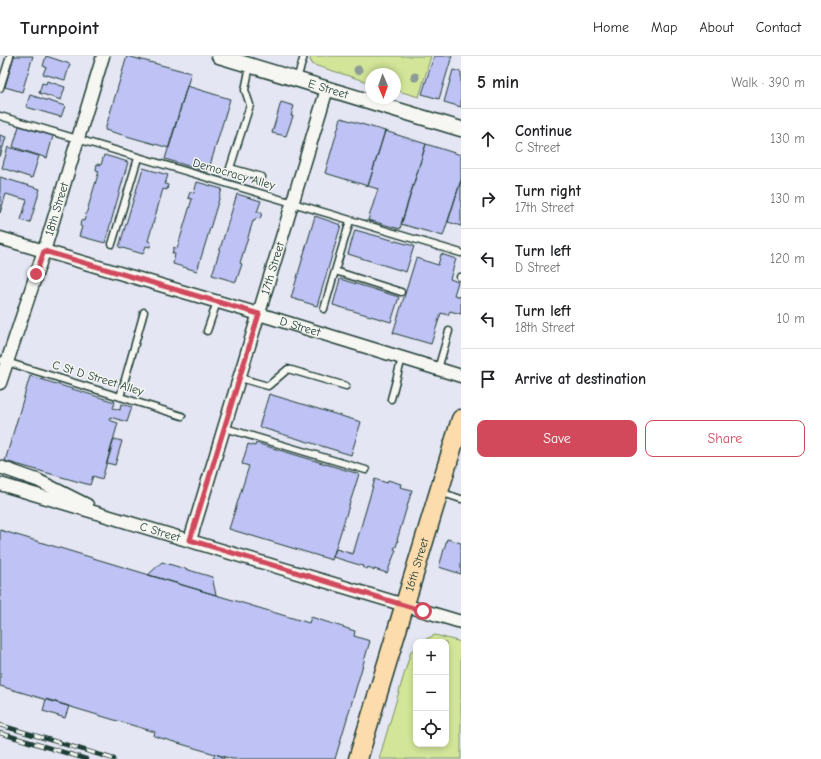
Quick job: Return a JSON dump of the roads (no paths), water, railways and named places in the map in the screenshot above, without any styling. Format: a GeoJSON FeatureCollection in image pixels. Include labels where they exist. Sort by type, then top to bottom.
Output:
{"type":"FeatureCollection","features":[{"type":"Feature","properties":{"kind":"main road","name":"16th Street"},"geometry":{"type":"LineString","coordinates":[[358,758],[461,419]]}},
{"type":"Feature","properties":{"kind":"street","name":"18th Street"},"geometry":{"type":"LineString","coordinates":[[0,384],[3,361],[44,251],[103,56]]}},
{"type":"Feature","properties":{"kind":"street","name":"E Street"},"geometry":{"type":"LineString","coordinates":[[219,56],[461,129]]}},
{"type":"Feature","properties":{"kind":"street","name":"17th Street"},"geometry":{"type":"LineString","coordinates":[[190,540],[327,89]]}},
{"type":"Feature","properties":{"kind":"street","name":"D Street"},"geometry":{"type":"LineString","coordinates":[[0,238],[259,314],[461,376]]}},
{"type":"Feature","properties":{"kind":"street","name":"C Street"},"geometry":{"type":"LineString","coordinates":[[0,467],[37,480],[112,518]]}},
{"type":"Feature","properties":{"kind":"street","name":"C Street"},"geometry":{"type":"LineString","coordinates":[[0,484],[461,622]]}},
{"type":"Feature","properties":{"kind":"lane"},"geometry":{"type":"LineString","coordinates":[[0,88],[10,56]]}},
{"type":"Feature","properties":{"kind":"lane"},"geometry":{"type":"LineString","coordinates":[[297,80],[304,56]]}},
{"type":"Feature","properties":{"kind":"lane"},"geometry":{"type":"LineString","coordinates":[[250,66],[245,90],[250,105],[230,168],[262,177]]}},
{"type":"Feature","properties":{"kind":"lane","name":"Democracy Alley"},"geometry":{"type":"LineString","coordinates":[[0,116],[461,253]]}},
{"type":"Feature","properties":{"kind":"lane"},"geometry":{"type":"LineString","coordinates":[[112,244],[138,158]]}},
{"type":"Feature","properties":{"kind":"lane"},"geometry":{"type":"LineString","coordinates":[[324,309],[350,221]]}},
{"type":"Feature","properties":{"kind":"lane"},"geometry":{"type":"LineString","coordinates":[[335,271],[401,292]]}},
{"type":"Feature","properties":{"kind":"lane"},"geometry":{"type":"LineString","coordinates":[[207,331],[217,302]]}},
{"type":"Feature","properties":{"kind":"lane"},"geometry":{"type":"LineString","coordinates":[[120,397],[144,312]]}},
{"type":"Feature","properties":{"kind":"lane"},"geometry":{"type":"LineString","coordinates":[[438,369],[449,331]]}},
{"type":"Feature","properties":{"kind":"lane"},"geometry":{"type":"LineString","coordinates":[[391,399],[402,358]]}},
{"type":"Feature","properties":{"kind":"lane","name":"C St D Street Alley"},"geometry":{"type":"LineString","coordinates":[[3,361],[182,416]]}},
{"type":"Feature","properties":{"kind":"lane"},"geometry":{"type":"LineString","coordinates":[[240,378],[268,386],[288,369],[346,386]]}},
{"type":"Feature","properties":{"kind":"lane"},"geometry":{"type":"LineString","coordinates":[[224,428],[366,470]]}},
{"type":"Feature","properties":{"kind":"lane"},"geometry":{"type":"LineString","coordinates":[[438,492],[461,499]]}},
{"type":"Feature","properties":{"kind":"railway"},"geometry":{"type":"LineString","coordinates":[[0,725],[114,759]]}},
{"type":"Feature","properties":{"kind":"railway"},"geometry":{"type":"LineString","coordinates":[[0,733],[86,759]]}}]}
